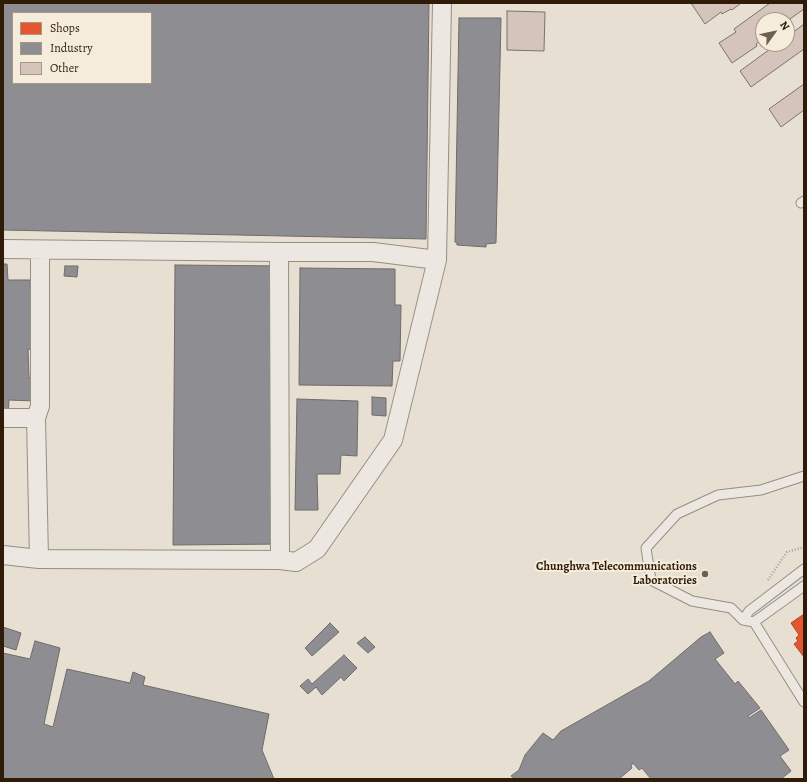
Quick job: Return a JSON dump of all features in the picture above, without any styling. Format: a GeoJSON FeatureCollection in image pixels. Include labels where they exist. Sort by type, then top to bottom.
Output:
{"type":"FeatureCollection","features":[{"type":"Feature","properties":{"kind":"street"},"geometry":{"type":"LineString","coordinates":[[3,555],[39,558],[280,560],[296,562],[317,549],[393,440],[437,260],[442,3]]}},
{"type":"Feature","properties":{"kind":"street"},"geometry":{"type":"LineString","coordinates":[[3,249],[373,252],[437,260]]}},
{"type":"Feature","properties":{"kind":"street"},"geometry":{"type":"LineString","coordinates":[[39,558],[36,418],[40,406],[40,250]]}},
{"type":"Feature","properties":{"kind":"street"},"geometry":{"type":"LineString","coordinates":[[279,252],[280,560]]}},
{"type":"Feature","properties":{"kind":"street"},"geometry":{"type":"LineString","coordinates":[[3,418],[36,418]]}},
{"type":"Feature","properties":{"kind":"lane"},"geometry":{"type":"LineString","coordinates":[[804,476],[761,490],[718,495],[677,514],[646,548],[651,580],[692,601],[731,608],[743,620],[754,622],[804,586]]}},
{"type":"Feature","properties":{"kind":"lane"},"geometry":{"type":"LineString","coordinates":[[743,620],[749,611],[804,570]]}},
{"type":"Feature","properties":{"kind":"lane"},"geometry":{"type":"LineString","coordinates":[[754,622],[804,702]]}},
{"type":"Feature","properties":{"kind":"path"},"geometry":{"type":"LineString","coordinates":[[767,582],[787,552],[804,546]]}},
{"type":"Feature","properties":{"kind":"building: Shops"},"geometry":{"type":"Polygon","coordinates":[[[804,614],[804,657],[794,644],[798,641],[796,638],[799,635],[791,623],[804,614]]]}},
{"type":"Feature","properties":{"kind":"building: Industry"},"geometry":{"type":"Polygon","coordinates":[[[3,3],[429,3],[426,239],[3,230],[3,3]]]}},
{"type":"Feature","properties":{"kind":"building: Industry"},"geometry":{"type":"Polygon","coordinates":[[[459,18],[501,18],[496,243],[486,244],[486,247],[457,245],[455,242],[459,18]]]}},
{"type":"Feature","properties":{"kind":"building: Industry"},"geometry":{"type":"Polygon","coordinates":[[[3,264],[7,264],[8,280],[30,280],[31,297],[34,298],[33,350],[28,349],[29,378],[34,378],[34,401],[9,400],[8,419],[3,419],[3,264]]]}},
{"type":"Feature","properties":{"kind":"building: Industry"},"geometry":{"type":"Polygon","coordinates":[[[175,265],[285,266],[284,544],[173,545],[175,265]]]}},
{"type":"Feature","properties":{"kind":"building: Industry"},"geometry":{"type":"Polygon","coordinates":[[[65,266],[78,266],[77,277],[64,276],[65,266]]]}},
{"type":"Feature","properties":{"kind":"building: Industry"},"geometry":{"type":"Polygon","coordinates":[[[300,268],[395,269],[395,305],[401,305],[400,361],[393,361],[392,386],[299,385],[300,268]]]}},
{"type":"Feature","properties":{"kind":"building: Industry"},"geometry":{"type":"Polygon","coordinates":[[[372,397],[386,398],[386,416],[372,415],[372,397]]]}},
{"type":"Feature","properties":{"kind":"building: Industry"},"geometry":{"type":"Polygon","coordinates":[[[297,399],[358,401],[357,456],[341,455],[340,474],[317,474],[318,510],[295,510],[297,399]]]}},
{"type":"Feature","properties":{"kind":"building: Industry"},"geometry":{"type":"Polygon","coordinates":[[[330,623],[339,632],[312,656],[305,648],[330,623]]]}},
{"type":"Feature","properties":{"kind":"building: Industry"},"geometry":{"type":"Polygon","coordinates":[[[3,627],[21,633],[16,650],[3,646],[3,627]]]}},
{"type":"Feature","properties":{"kind":"building: Industry"},"geometry":{"type":"Polygon","coordinates":[[[710,632],[724,653],[715,659],[735,684],[738,681],[760,708],[748,716],[749,718],[761,710],[789,750],[780,756],[791,771],[781,779],[651,779],[642,768],[639,770],[633,763],[631,766],[632,768],[619,779],[516,779],[511,776],[519,770],[525,755],[543,733],[553,740],[561,731],[649,681],[701,637],[710,632]]]}},
{"type":"Feature","properties":{"kind":"building: Industry"},"geometry":{"type":"Polygon","coordinates":[[[365,637],[375,647],[368,653],[357,643],[365,637]]]}},
{"type":"Feature","properties":{"kind":"building: Industry"},"geometry":{"type":"Polygon","coordinates":[[[35,641],[60,648],[44,724],[53,727],[67,669],[130,683],[133,672],[145,677],[143,685],[269,714],[262,750],[274,779],[3,779],[3,653],[30,659],[35,641]]]}},
{"type":"Feature","properties":{"kind":"building: Industry"},"geometry":{"type":"Polygon","coordinates":[[[344,655],[357,668],[344,681],[341,677],[322,695],[316,687],[308,694],[300,686],[308,679],[312,684],[344,655]]]}},
{"type":"Feature","properties":{"kind":"building: Other"},"geometry":{"type":"Polygon","coordinates":[[[691,3],[741,3],[732,10],[731,9],[722,14],[721,12],[705,24],[691,3]]]}},
{"type":"Feature","properties":{"kind":"building: Other"},"geometry":{"type":"Polygon","coordinates":[[[770,3],[804,3],[804,9],[795,15],[795,12],[758,12],[770,3]]]}},
{"type":"Feature","properties":{"kind":"building: Other"},"geometry":{"type":"Polygon","coordinates":[[[507,11],[545,12],[544,51],[507,50],[507,11]]]}},
{"type":"Feature","properties":{"kind":"building: Other"},"geometry":{"type":"Polygon","coordinates":[[[755,14],[755,47],[732,63],[719,43],[736,32],[734,29],[755,14]]]}},
{"type":"Feature","properties":{"kind":"building: Other"},"geometry":{"type":"Polygon","coordinates":[[[804,24],[804,49],[751,87],[740,71],[766,52],[795,52],[795,31],[804,24]]]}},
{"type":"Feature","properties":{"kind":"building: Other"},"geometry":{"type":"Polygon","coordinates":[[[804,84],[804,110],[781,127],[769,109],[804,84]]]}},
{"type":"Feature","properties":{"kind":"place","name":"Chunghwa Telecommunications Laboratories"},"geometry":{"type":"Point","coordinates":[705,574]}}]}
